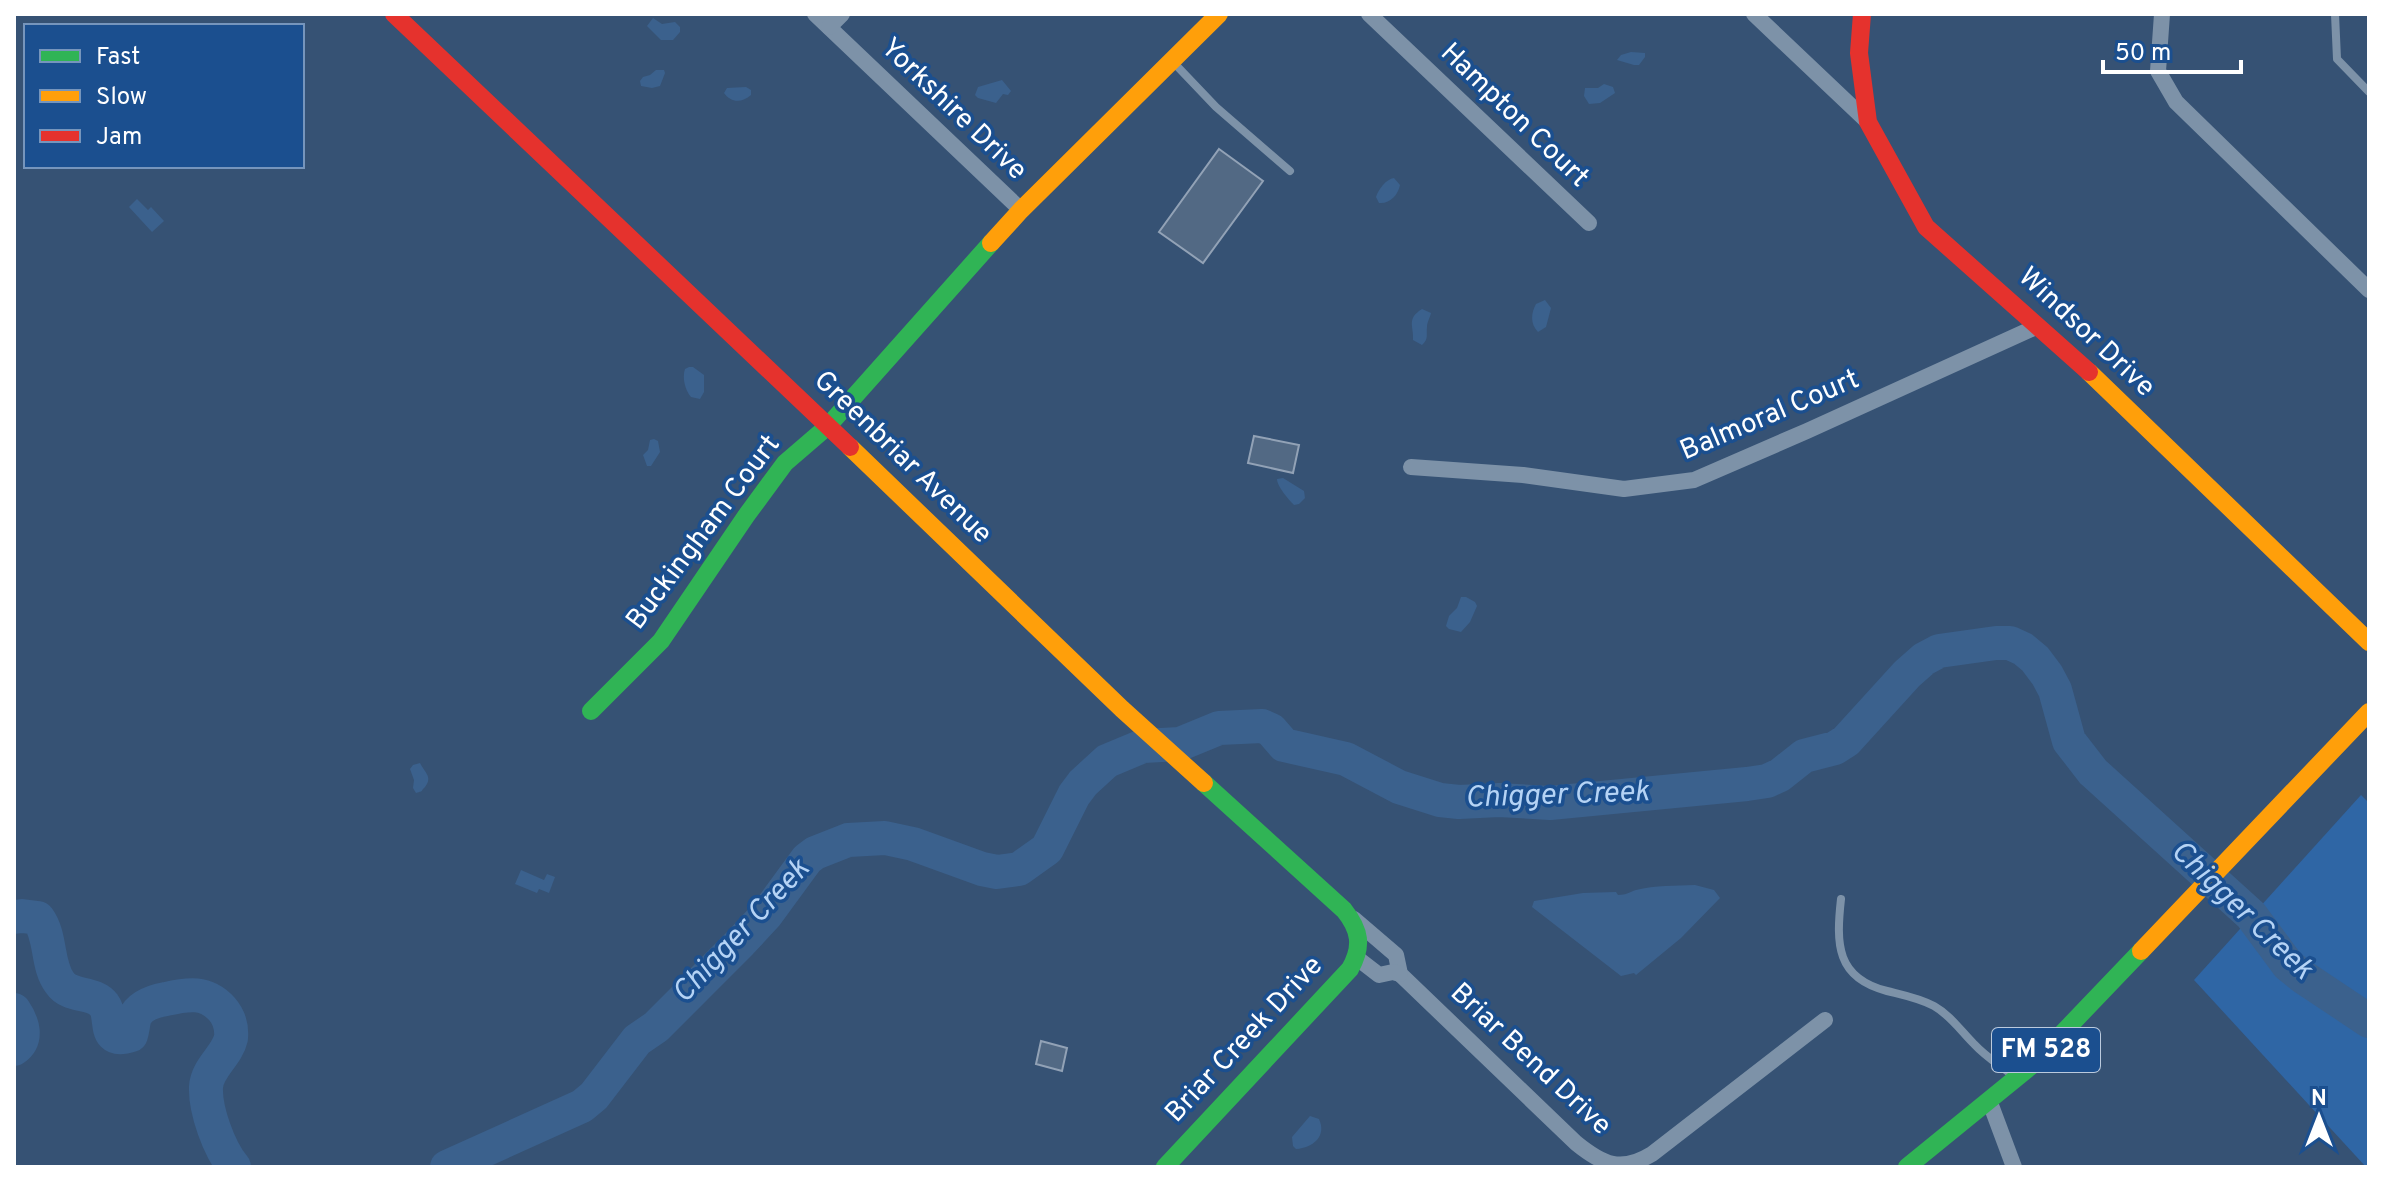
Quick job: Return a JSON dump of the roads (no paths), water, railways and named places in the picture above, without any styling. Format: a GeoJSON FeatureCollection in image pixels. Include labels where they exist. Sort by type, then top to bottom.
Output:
{"type":"FeatureCollection","features":[{"type":"Feature","properties":{"kind":"street","name":"Greenbriar Avenue"},"geometry":{"type":"LineString","coordinates":[[394,14],[1122,709],[1346,912],[1356,928],[1359,953]]}},
{"type":"Feature","properties":{"kind":"street","name":"Yorkshire Drive"},"geometry":{"type":"LineString","coordinates":[[815,14],[1021,210]]}},
{"type":"Feature","properties":{"kind":"street"},"geometry":{"type":"LineString","coordinates":[[829,27],[842,14]]}},
{"type":"Feature","properties":{"kind":"street","name":"Buckingham Court"},"geometry":{"type":"LineString","coordinates":[[591,711],[661,641],[785,463],[828,426],[1021,210],[1219,14]]}},
{"type":"Feature","properties":{"kind":"street","name":"Hampton Court"},"geometry":{"type":"LineString","coordinates":[[1369,14],[1589,223]]}},
{"type":"Feature","properties":{"kind":"street"},"geometry":{"type":"LineString","coordinates":[[1754,14],[1868,122]]}},
{"type":"Feature","properties":{"kind":"street","name":"Windsor Drive"},"geometry":{"type":"LineString","coordinates":[[1862,14],[1859,53],[1868,122],[1926,227],[2073,357],[2369,642]]}},
{"type":"Feature","properties":{"kind":"street"},"geometry":{"type":"LineString","coordinates":[[2162,14],[2158,71],[2176,102],[2369,290]]}},
{"type":"Feature","properties":{"kind":"street","name":"Balmoral Court"},"geometry":{"type":"LineString","coordinates":[[1411,467],[1523,475],[1624,489],[1694,480],[2038,326]]}},
{"type":"Feature","properties":{"kind":"street","name":"FM 528"},"geometry":{"type":"LineString","coordinates":[[1907,1167],[2031,1066],[2369,712]]}},
{"type":"Feature","properties":{"kind":"street","name":"Briar Bend Drive"},"geometry":{"type":"LineString","coordinates":[[1346,912],[1396,955],[1400,974]]}},
{"type":"Feature","properties":{"kind":"street","name":"Briar Bend Drive"},"geometry":{"type":"LineString","coordinates":[[1359,953],[1379,975],[1400,974],[1576,1143],[1592,1156],[1615,1165],[1639,1161],[1652,1154],[1825,1020]]}},
{"type":"Feature","properties":{"kind":"street","name":"Briar Creek Drive"},"geometry":{"type":"LineString","coordinates":[[1165,1167],[1350,969],[1359,953]]}},
{"type":"Feature","properties":{"kind":"street"},"geometry":{"type":"LineString","coordinates":[[1989,1100],[2014,1167]]}},
{"type":"Feature","properties":{"kind":"lane"},"geometry":{"type":"LineString","coordinates":[[2335,14],[2337,59],[2369,92]]}},
{"type":"Feature","properties":{"kind":"lane"},"geometry":{"type":"LineString","coordinates":[[1172,61],[1216,107],[1290,171]]}},
{"type":"Feature","properties":{"kind":"lane"},"geometry":{"type":"LineString","coordinates":[[1841,899],[1838,922],[1840,941],[1843,961],[1852,973],[1866,983],[1935,1007],[1952,1019],[1978,1048],[2016,1078]]}},
{"type":"Feature","properties":{"kind":"waterway","name":"Chigger Creek"},"geometry":{"type":"LineString","coordinates":[[447,1167],[582,1106],[594,1096],[637,1040],[656,1027],[766,915],[807,859],[848,840],[885,838],[913,844],[982,869],[997,872],[1019,869],[1047,849],[1074,795],[1107,761],[1143,746],[1180,744],[1219,728],[1262,726],[1271,730],[1284,745],[1346,759],[1399,787],[1440,800],[1459,802],[1499,800],[1550,803],[1767,781],[1804,756],[1835,748],[1846,741],[1924,659],[1939,651],[1996,643],[2010,643],[2035,659],[2055,690],[2069,741],[2093,772],[2251,915],[2288,965],[2369,1021]]}},
{"type":"Feature","properties":{"kind":"waterway","name":"Chigger Creek"},"geometry":{"type":"LineString","coordinates":[[14,917],[38,918],[60,983],[70,991],[100,1001],[107,1010],[110,1029],[116,1036],[131,1035],[137,1013],[157,1001],[196,995],[210,999],[222,1009],[230,1022],[231,1038],[207,1080],[206,1096],[218,1140],[234,1167]]}},
{"type":"Feature","properties":{"kind":"waterway","name":"Chigger Creek"},"geometry":{"type":"LineString","coordinates":[[14,1010],[23,1031],[21,1041],[14,1049]]}}]}
